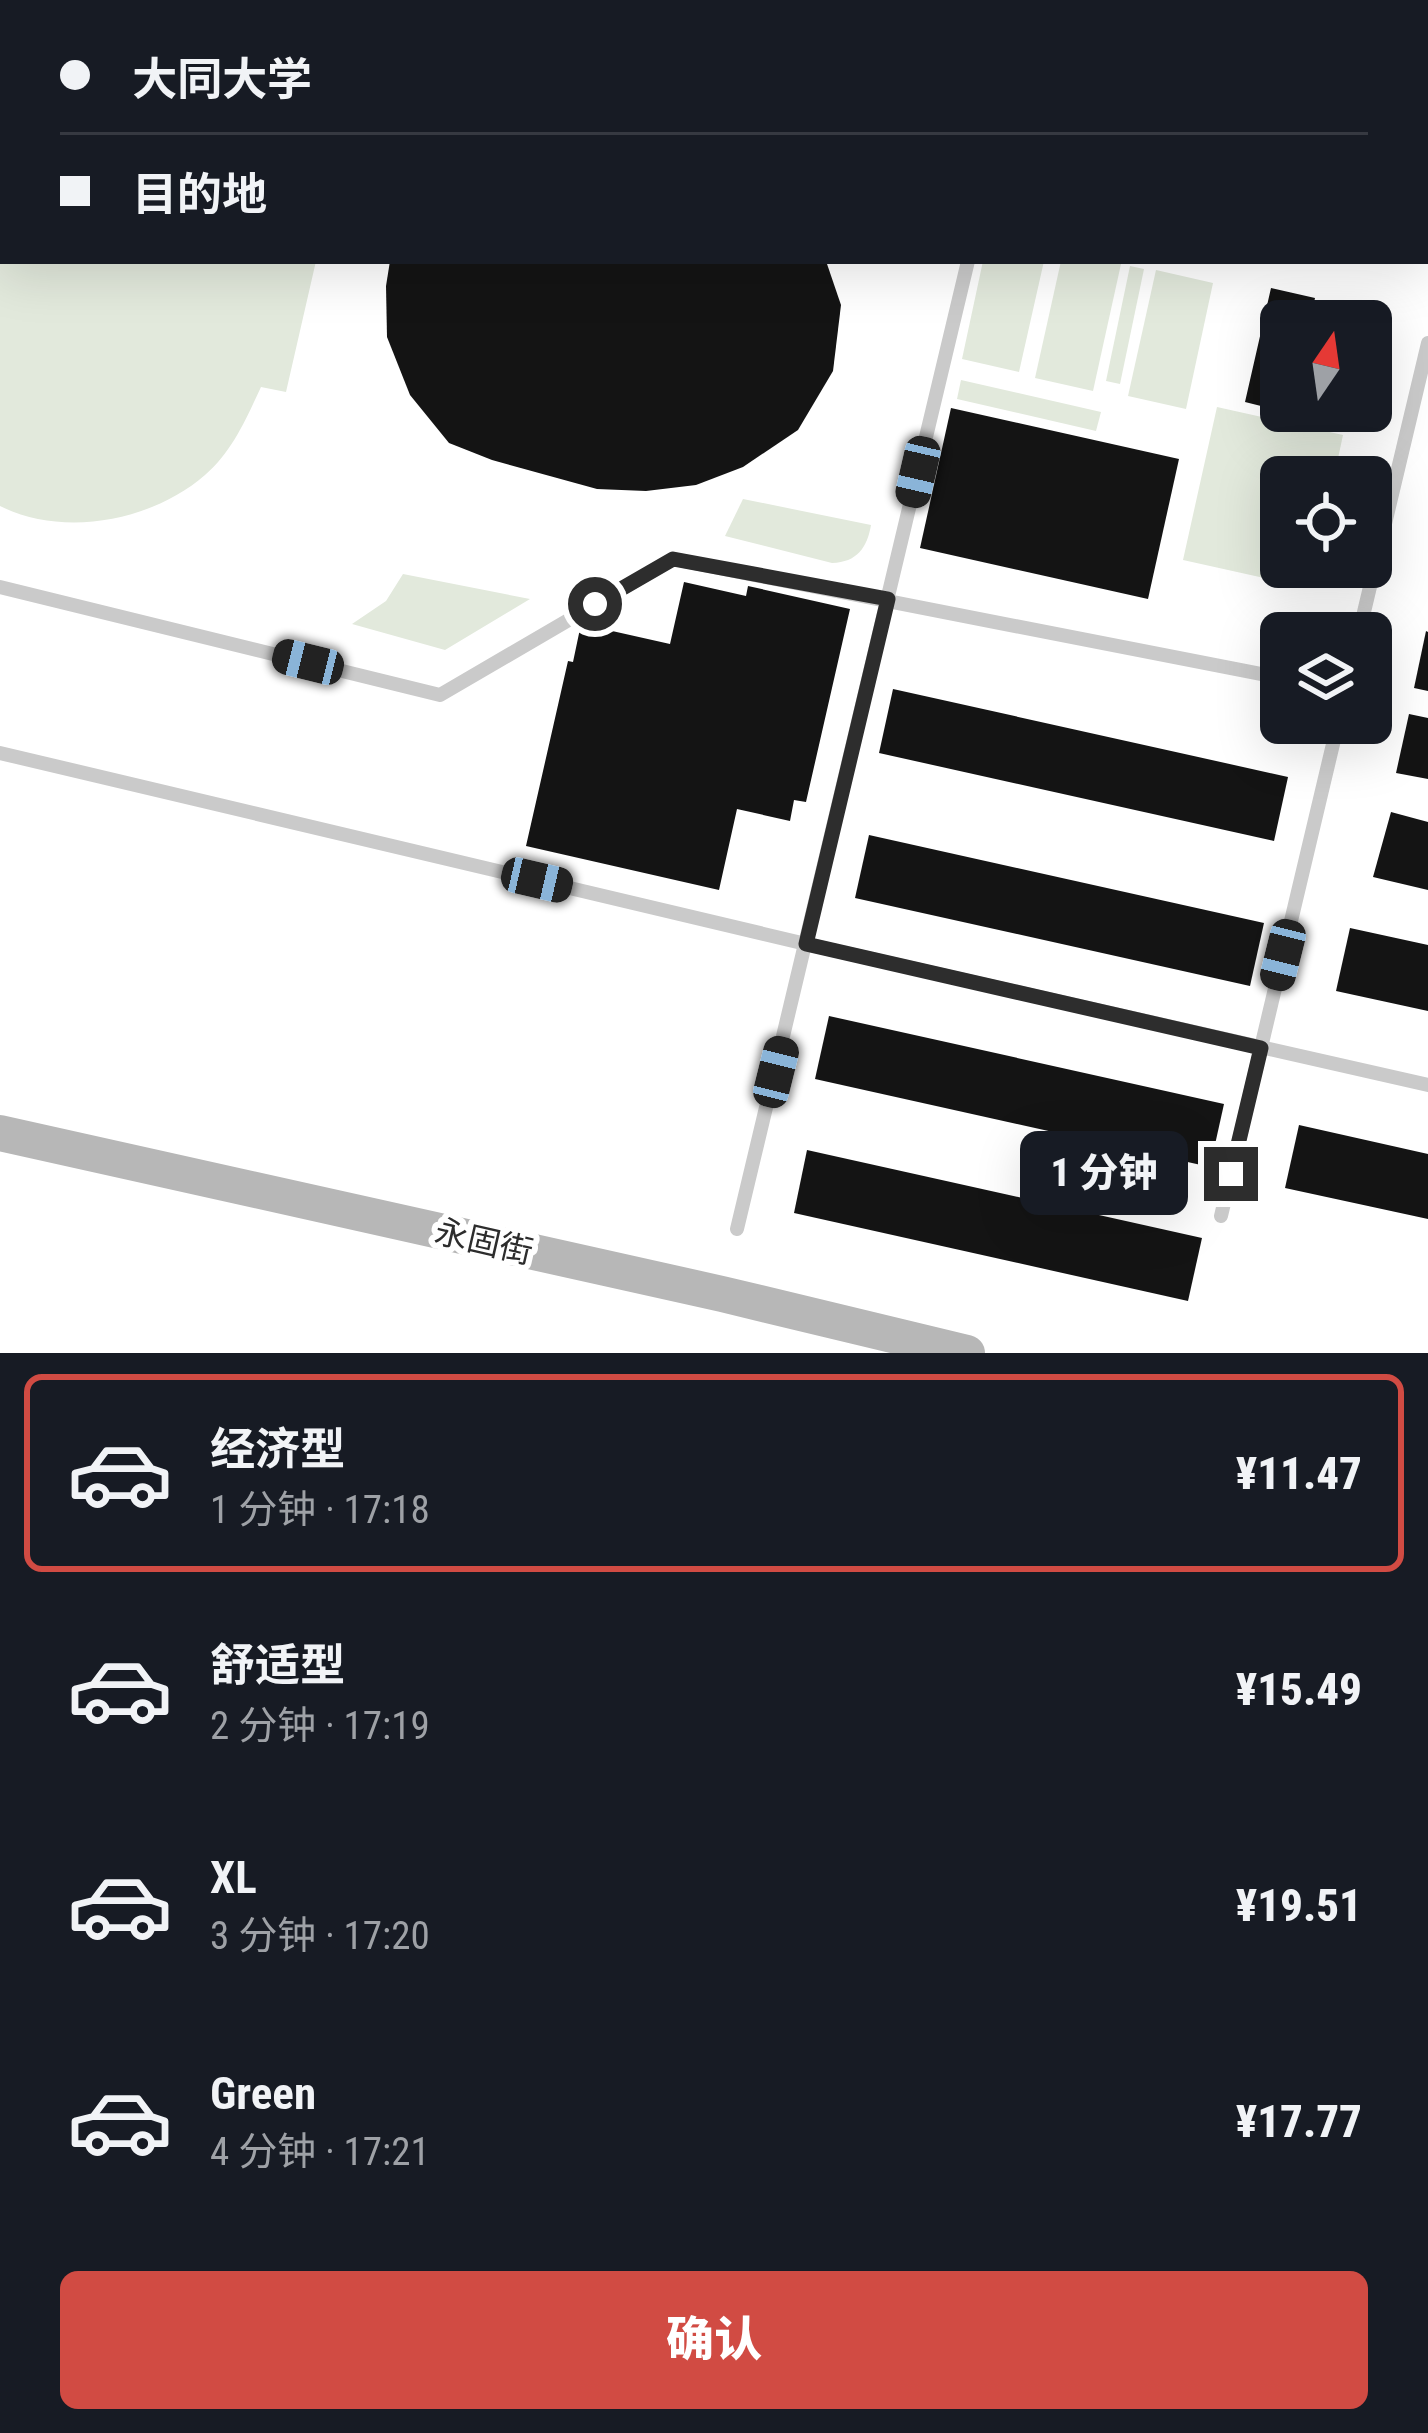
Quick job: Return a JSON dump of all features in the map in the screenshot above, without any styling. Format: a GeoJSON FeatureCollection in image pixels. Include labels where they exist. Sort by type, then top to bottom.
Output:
{"type":"FeatureCollection","features":[{"type":"Feature","properties":{"kind":"main road","name":"永固街"},"geometry":{"type":"LineString","coordinates":[[0,1133],[967,1353]]}},
{"type":"Feature","properties":{"kind":"lane"},"geometry":{"type":"LineString","coordinates":[[737,1228],[967,264]]}},
{"type":"Feature","properties":{"kind":"lane"},"geometry":{"type":"LineString","coordinates":[[1364,612],[1428,344]]}},
{"type":"Feature","properties":{"kind":"lane"},"geometry":{"type":"LineString","coordinates":[[0,587],[440,694],[673,559],[1260,674]]}},
{"type":"Feature","properties":{"kind":"lane"},"geometry":{"type":"LineString","coordinates":[[1221,1216],[1333,744]]}},
{"type":"Feature","properties":{"kind":"lane"},"geometry":{"type":"LineString","coordinates":[[0,752],[806,944],[1428,1085]]}},
{"type":"Feature","properties":{"kind":"shaded area"},"geometry":{"type":"Polygon","coordinates":[[[0,264],[315,264],[286,392],[261,387],[238,434],[205,475],[160,504],[107,520],[52,521],[0,506],[0,264]]]}},
{"type":"Feature","properties":{"kind":"shaded area"},"geometry":{"type":"Polygon","coordinates":[[[982,264],[1043,264],[1019,372],[962,359],[982,264]]]}},
{"type":"Feature","properties":{"kind":"shaded area"},"geometry":{"type":"Polygon","coordinates":[[[1060,264],[1121,264],[1093,391],[1035,378],[1060,264]]]}},
{"type":"Feature","properties":{"kind":"shaded area"},"geometry":{"type":"Polygon","coordinates":[[[1130,266],[1144,269],[1120,384],[1106,381],[1130,266]]]}},
{"type":"Feature","properties":{"kind":"shaded area"},"geometry":{"type":"Polygon","coordinates":[[[1156,270],[1213,283],[1186,409],[1128,396],[1156,270]]]}},
{"type":"Feature","properties":{"kind":"shaded area"},"geometry":{"type":"Polygon","coordinates":[[[961,380],[1101,412],[1096,431],[957,399],[961,380]]]}},
{"type":"Feature","properties":{"kind":"shaded area"},"geometry":{"type":"Polygon","coordinates":[[[1217,407],[1260,417],[1260,432],[1343,435],[1338,456],[1260,456],[1260,577],[1183,560],[1217,407]]]}},
{"type":"Feature","properties":{"kind":"shaded area"},"geometry":{"type":"Polygon","coordinates":[[[743,499],[871,525],[854,557],[832,563],[725,536],[743,499]]]}},
{"type":"Feature","properties":{"kind":"shaded area"},"geometry":{"type":"Polygon","coordinates":[[[403,574],[530,599],[445,650],[352,624],[386,601],[403,574]]]}},
{"type":"Feature","properties":{"kind":"building"},"geometry":{"type":"Polygon","coordinates":[[[390,264],[827,264],[841,305],[833,371],[798,430],[743,467],[696,485],[646,491],[597,489],[449,443],[410,395],[387,337],[390,264]]]}},
{"type":"Feature","properties":{"kind":"building"},"geometry":{"type":"Polygon","coordinates":[[[1271,288],[1315,298],[1315,300],[1268,300],[1271,288]]]}},
{"type":"Feature","properties":{"kind":"building"},"geometry":{"type":"Polygon","coordinates":[[[1260,336],[1260,406],[1245,402],[1260,336]]]}},
{"type":"Feature","properties":{"kind":"building"},"geometry":{"type":"Polygon","coordinates":[[[951,408],[1179,459],[1148,599],[920,548],[951,408]]]}},
{"type":"Feature","properties":{"kind":"building"},"geometry":{"type":"Polygon","coordinates":[[[684,582],[746,596],[748,586],[850,609],[806,802],[794,800],[790,821],[737,809],[719,890],[526,846],[568,661],[573,662],[581,624],[670,644],[684,582]]]}},
{"type":"Feature","properties":{"kind":"building"},"geometry":{"type":"Polygon","coordinates":[[[1428,632],[1428,691],[1414,688],[1428,632]]]}},
{"type":"Feature","properties":{"kind":"building"},"geometry":{"type":"Polygon","coordinates":[[[893,689],[1288,777],[1274,841],[879,753],[893,689]]]}},
{"type":"Feature","properties":{"kind":"building"},"geometry":{"type":"Polygon","coordinates":[[[1409,714],[1428,718],[1428,779],[1396,773],[1409,714]]]}},
{"type":"Feature","properties":{"kind":"building"},"geometry":{"type":"Polygon","coordinates":[[[1391,812],[1428,822],[1428,890],[1373,877],[1391,812]]]}},
{"type":"Feature","properties":{"kind":"building"},"geometry":{"type":"Polygon","coordinates":[[[869,835],[1264,923],[1250,986],[855,898],[869,835]]]}},
{"type":"Feature","properties":{"kind":"building"},"geometry":{"type":"Polygon","coordinates":[[[1350,928],[1428,945],[1428,1011],[1336,991],[1350,928]]]}},
{"type":"Feature","properties":{"kind":"building"},"geometry":{"type":"Polygon","coordinates":[[[829,1016],[1224,1104],[1210,1167],[815,1079],[829,1016]]]}},
{"type":"Feature","properties":{"kind":"building"},"geometry":{"type":"Polygon","coordinates":[[[1299,1125],[1428,1154],[1428,1219],[1285,1188],[1299,1125]]]}},
{"type":"Feature","properties":{"kind":"building"},"geometry":{"type":"Polygon","coordinates":[[[807,1150],[1202,1238],[1188,1301],[794,1213],[807,1150]]]}},
{"type":"Feature","properties":{"kind":"route"},"geometry":{"type":"LineString","coordinates":[[595,604],[673,559],[888,599],[806,944],[1261,1048],[1231,1174]]}}]}
